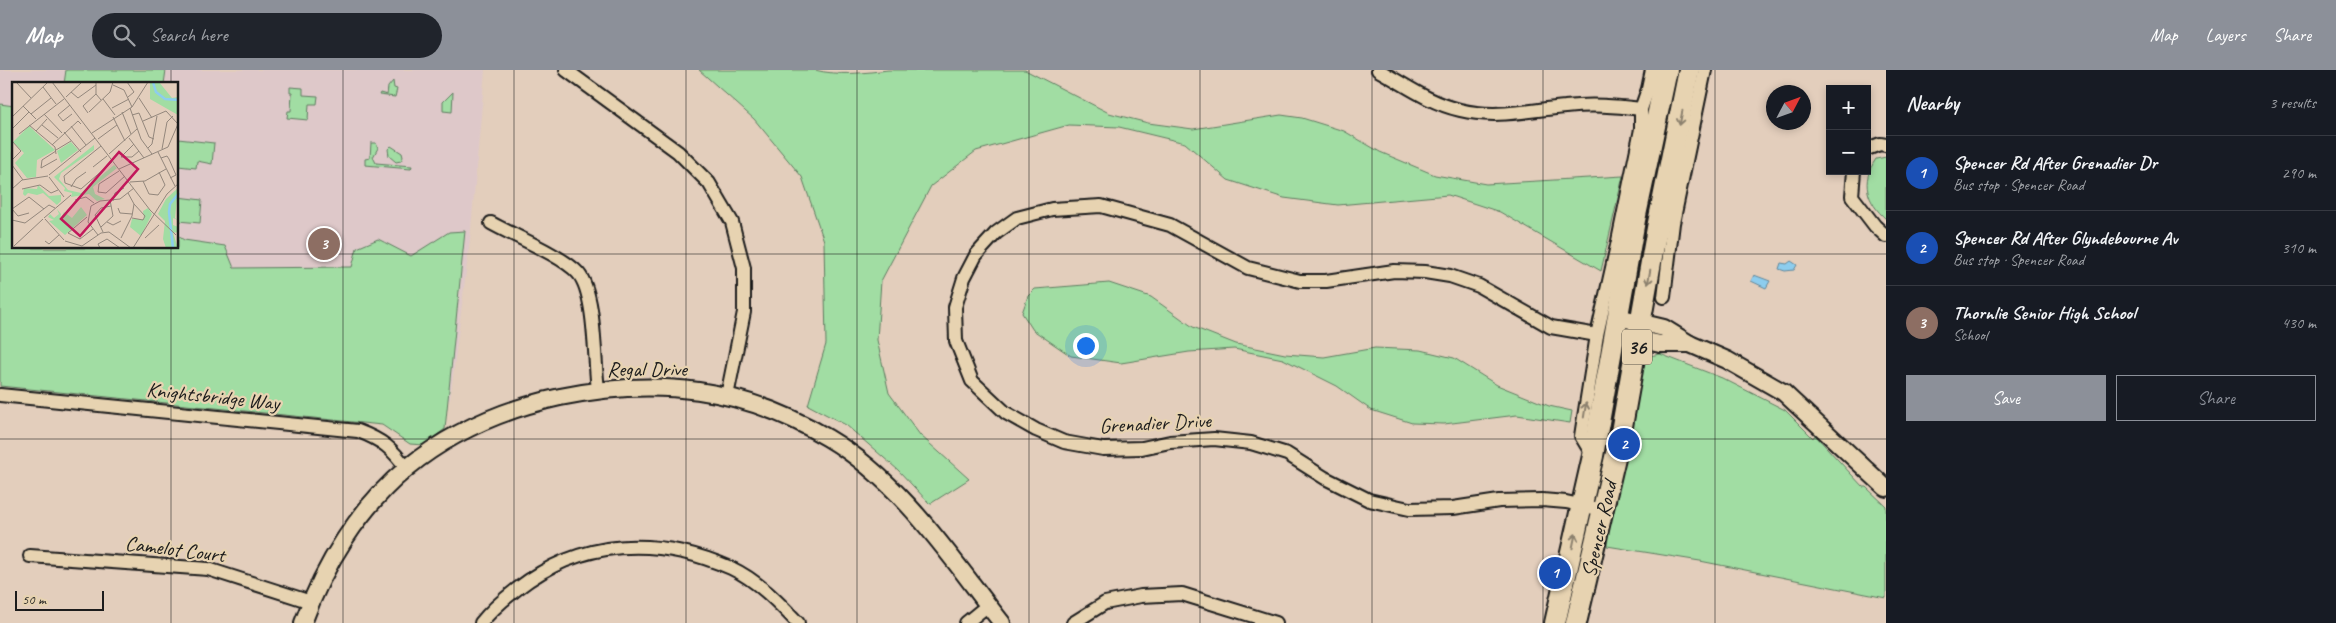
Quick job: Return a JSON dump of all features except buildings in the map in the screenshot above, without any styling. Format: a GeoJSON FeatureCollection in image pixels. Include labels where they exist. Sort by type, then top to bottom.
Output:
{"type":"FeatureCollection","features":[{"type":"Feature","properties":{"kind":"main road","name":"Spencer Road"},"geometry":{"type":"LineString","coordinates":[[1555,623],[1593,456],[1609,329],[1635,220],[1667,70]]}},
{"type":"Feature","properties":{"kind":"main road","name":"Spencer Road"},"geometry":{"type":"LineString","coordinates":[[1576,623],[1621,432],[1640,331],[1665,226],[1689,70]]}},
{"type":"Feature","properties":{"kind":"main road"},"geometry":{"type":"LineString","coordinates":[[1564,623],[1573,584],[1579,581],[1585,589]]}},
{"type":"Feature","properties":{"kind":"street"},"geometry":{"type":"LineString","coordinates":[[566,70],[678,152],[709,183],[732,222],[744,268],[744,312],[727,396]]}},
{"type":"Feature","properties":{"kind":"street"},"geometry":{"type":"LineString","coordinates":[[1378,70],[1413,92],[1438,104],[1480,114],[1505,115],[1564,107],[1605,104],[1641,109]]}},
{"type":"Feature","properties":{"kind":"street","name":"Spencer Road"},"geometry":{"type":"LineString","coordinates":[[1609,329],[1641,129],[1641,109],[1648,90],[1652,70]]}},
{"type":"Feature","properties":{"kind":"street","name":"Spencer Road"},"geometry":{"type":"LineString","coordinates":[[1664,297],[1665,226],[1705,70]]}},
{"type":"Feature","properties":{"kind":"street"},"geometry":{"type":"LineString","coordinates":[[1871,147],[1880,144],[1886,145]]}},
{"type":"Feature","properties":{"kind":"street"},"geometry":{"type":"LineString","coordinates":[[1854,175],[1852,196],[1886,236]]}},
{"type":"Feature","properties":{"kind":"street","name":"Grenadier Drive"},"geometry":{"type":"LineString","coordinates":[[1603,510],[1542,500],[1508,500],[1453,508],[1410,509],[1369,500],[1325,478],[1287,454],[1251,443],[1214,438],[1170,442],[1142,448],[1103,449],[1064,442],[1036,430],[1006,412],[972,381],[956,341],[955,307],[964,278],[976,255],[996,233],[1017,218],[1052,209],[1101,206],[1170,224],[1248,268],[1300,281],[1326,281],[1394,271],[1425,272],[1450,276],[1480,286],[1551,327],[1609,329]]}},
{"type":"Feature","properties":{"kind":"street"},"geometry":{"type":"LineString","coordinates":[[491,223],[564,262],[578,273],[586,287],[590,303],[598,389]]}},
{"type":"Feature","properties":{"kind":"street"},"geometry":{"type":"LineString","coordinates":[[1609,329],[1640,331],[1664,328],[1690,344],[1727,360],[1783,392],[1886,488]]}},
{"type":"Feature","properties":{"kind":"street","name":"Regal Drive"},"geometry":{"type":"LineString","coordinates":[[303,623],[311,602],[338,549],[357,522],[407,468],[443,444],[490,418],[526,404],[598,389],[639,386],[668,387],[727,396],[768,409],[828,438],[854,455],[880,476],[912,509],[1002,623]]}},
{"type":"Feature","properties":{"kind":"street","name":"Knightsbridge Way"},"geometry":{"type":"LineString","coordinates":[[0,395],[358,431],[380,438],[397,454],[407,468]]}},
{"type":"Feature","properties":{"kind":"street"},"geometry":{"type":"LineString","coordinates":[[481,623],[501,602],[546,568],[571,557],[616,546],[653,547],[692,555],[731,568],[759,586],[798,623]]}},
{"type":"Feature","properties":{"kind":"street","name":"Camelot Court"},"geometry":{"type":"LineString","coordinates":[[30,556],[208,569],[311,602]]}},
{"type":"Feature","properties":{"kind":"street"},"geometry":{"type":"LineString","coordinates":[[1073,623],[1105,603],[1141,596],[1182,594],[1276,623]]}},
{"type":"Feature","properties":{"kind":"street"},"geometry":{"type":"LineString","coordinates":[[966,623],[988,605]]}},
{"type":"Feature","properties":{"kind":"shaded area"},"geometry":{"type":"Polygon","coordinates":[[[0,70],[485,70],[470,240],[450,400],[397,418],[0,378],[0,70]]]}},
{"type":"Feature","properties":{"kind":"green space"},"geometry":{"type":"Polygon","coordinates":[[[66,70],[166,70],[164,82],[64,82],[66,70]]]}},
{"type":"Feature","properties":{"kind":"green space"},"geometry":{"type":"Polygon","coordinates":[[[699,70],[815,70],[861,73],[888,70],[1025,70],[1109,113],[1148,123],[1193,129],[1281,115],[1302,118],[1344,131],[1380,152],[1435,175],[1486,184],[1623,176],[1601,271],[1500,212],[1448,195],[1338,205],[1284,198],[1228,180],[1185,143],[1119,127],[1069,125],[976,151],[931,186],[881,281],[877,340],[889,393],[920,435],[969,479],[930,504],[898,470],[846,425],[808,405],[826,344],[824,241],[802,177],[754,119],[699,70]]]}},
{"type":"Feature","properties":{"kind":"green space"},"geometry":{"type":"Polygon","coordinates":[[[393,81],[394,88],[397,89],[395,97],[379,95],[380,93],[387,95],[388,87],[393,81]]]}},
{"type":"Feature","properties":{"kind":"green space"},"geometry":{"type":"Polygon","coordinates":[[[290,87],[303,88],[303,95],[318,96],[317,104],[309,104],[308,120],[287,118],[288,111],[291,111],[292,93],[290,93],[290,87]]]}},
{"type":"Feature","properties":{"kind":"green space"},"geometry":{"type":"Polygon","coordinates":[[[453,92],[452,112],[443,111],[443,102],[453,92]]]}},
{"type":"Feature","properties":{"kind":"green space"},"geometry":{"type":"Polygon","coordinates":[[[0,104],[12,106],[12,249],[179,249],[179,237],[184,240],[225,246],[234,268],[352,267],[357,248],[378,239],[411,256],[449,232],[465,231],[445,429],[424,445],[410,444],[382,425],[0,386],[0,104]]]}},
{"type":"Feature","properties":{"kind":"green space"},"geometry":{"type":"Polygon","coordinates":[[[179,139],[214,143],[212,164],[197,161],[196,168],[179,166],[179,139]]]}},
{"type":"Feature","properties":{"kind":"green space"},"geometry":{"type":"Polygon","coordinates":[[[371,143],[376,143],[378,148],[373,157],[376,163],[412,166],[411,169],[365,165],[365,159],[370,158],[371,143]]]}},
{"type":"Feature","properties":{"kind":"green space"},"geometry":{"type":"Polygon","coordinates":[[[391,146],[402,153],[401,161],[396,162],[389,156],[388,149],[391,146]]]}},
{"type":"Feature","properties":{"kind":"green space"},"geometry":{"type":"Polygon","coordinates":[[[1886,157],[1886,219],[1874,206],[1868,191],[1868,176],[1871,175],[1871,167],[1876,159],[1886,157]]]}},
{"type":"Feature","properties":{"kind":"green space"},"geometry":{"type":"Polygon","coordinates":[[[179,197],[202,200],[200,223],[179,221],[179,197]]]}},
{"type":"Feature","properties":{"kind":"green space"},"geometry":{"type":"Polygon","coordinates":[[[1109,283],[1151,297],[1193,327],[1236,344],[1285,354],[1324,357],[1375,348],[1420,350],[1454,358],[1497,385],[1549,406],[1572,411],[1570,423],[1517,415],[1444,424],[1412,423],[1371,410],[1337,386],[1283,359],[1234,349],[1189,352],[1121,363],[1071,356],[1033,330],[1022,313],[1028,296],[1035,289],[1109,283]]]}},
{"type":"Feature","properties":{"kind":"green space"},"geometry":{"type":"Polygon","coordinates":[[[1660,354],[1722,378],[1785,410],[1813,438],[1815,435],[1863,487],[1866,487],[1886,506],[1886,598],[1700,561],[1607,546],[1617,466],[1625,455],[1644,357],[1660,354]]]}},
{"type":"Feature","properties":{"kind":"water"},"geometry":{"type":"Polygon","coordinates":[[[1791,261],[1797,265],[1794,270],[1785,271],[1779,269],[1781,263],[1787,264],[1791,261]]]}},
{"type":"Feature","properties":{"kind":"water"},"geometry":{"type":"Polygon","coordinates":[[[1754,275],[1770,281],[1766,288],[1751,281],[1754,275]]]}},
{"type":"Feature","properties":{"kind":"place","name":"Thornlie Senior High School"},"geometry":{"type":"Point","coordinates":[324,244]}},
{"type":"Feature","properties":{"kind":"place","name":"Spencer Rd After Glyndebourne Av"},"geometry":{"type":"Point","coordinates":[1624,444]}},
{"type":"Feature","properties":{"kind":"place","name":"Spencer Rd After Grenadier Dr"},"geometry":{"type":"Point","coordinates":[1555,573]}}]}
